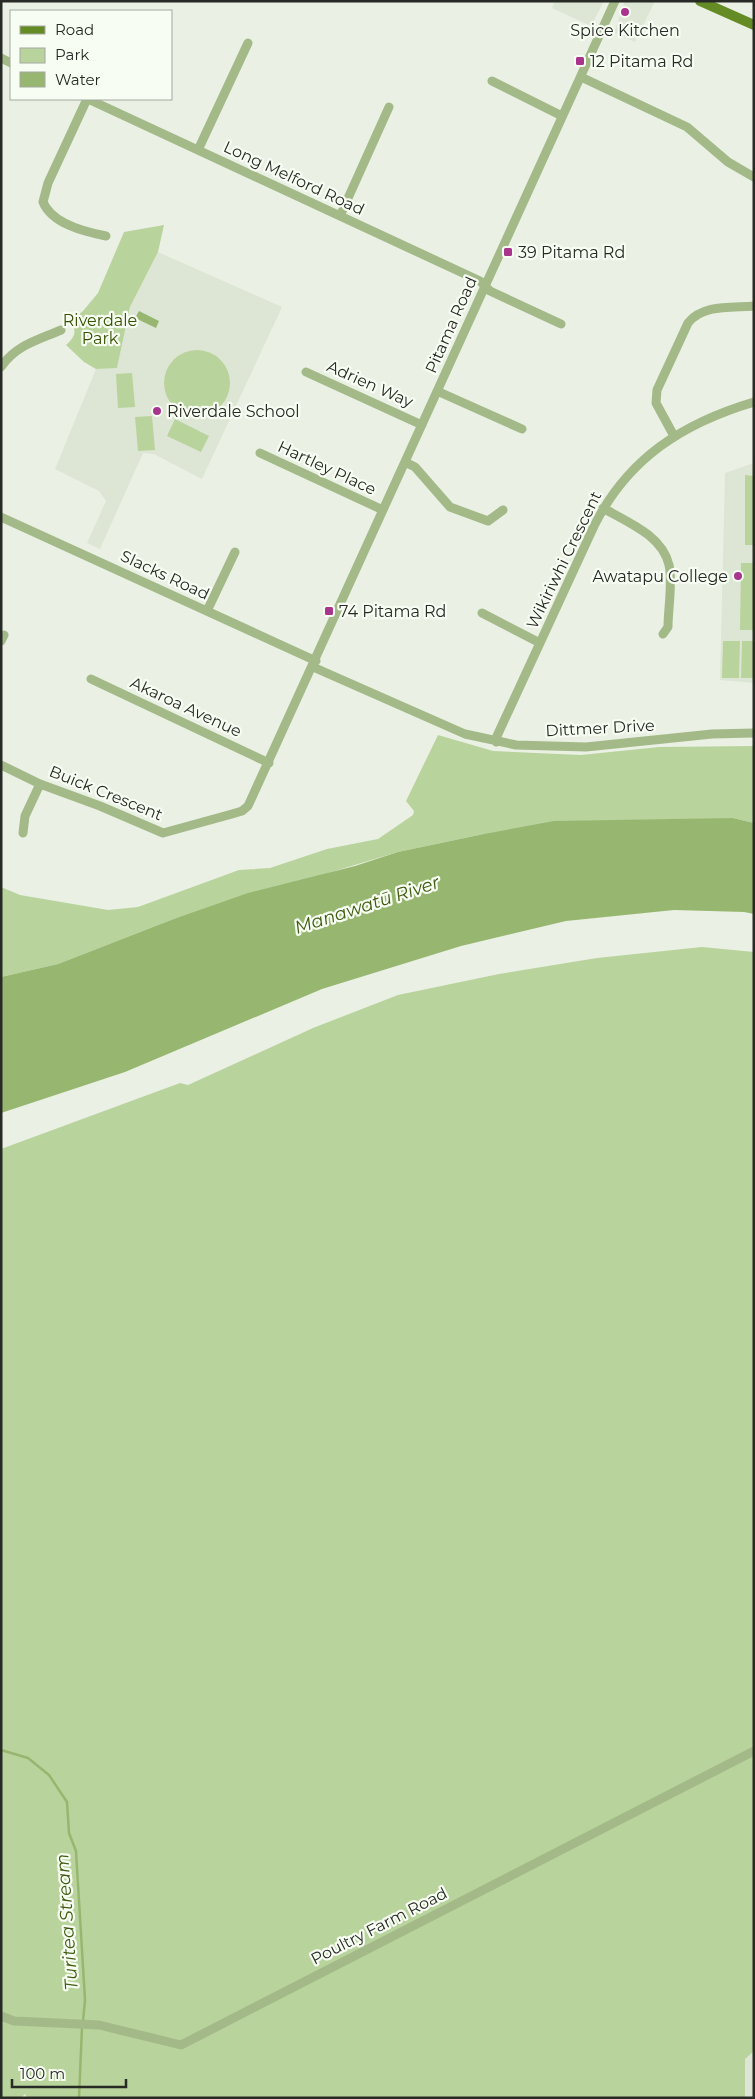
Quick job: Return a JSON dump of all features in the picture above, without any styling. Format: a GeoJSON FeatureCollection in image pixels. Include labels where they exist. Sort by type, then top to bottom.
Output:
{"type":"FeatureCollection","features":[{"type":"Feature","properties":{"kind":"main road"},"geometry":{"type":"LineString","coordinates":[[700,1],[754,26]]}},
{"type":"Feature","properties":{"kind":"street","name":"Pitama Road"},"geometry":{"type":"LineString","coordinates":[[314,664],[615,1]]}},
{"type":"Feature","properties":{"kind":"street"},"geometry":{"type":"LineString","coordinates":[[198,150],[248,43]]}},
{"type":"Feature","properties":{"kind":"street"},"geometry":{"type":"LineString","coordinates":[[581,78],[687,127],[728,162],[754,177]]}},
{"type":"Feature","properties":{"kind":"street"},"geometry":{"type":"LineString","coordinates":[[492,81],[562,116]]}},
{"type":"Feature","properties":{"kind":"street"},"geometry":{"type":"LineString","coordinates":[[88,100],[48,183],[44,202],[49,213],[59,220],[89,232],[106,236]]}},
{"type":"Feature","properties":{"kind":"street","name":"Long Melford Road"},"geometry":{"type":"LineString","coordinates":[[90,100],[480,281],[490,291],[561,324]]}},
{"type":"Feature","properties":{"kind":"street"},"geometry":{"type":"LineString","coordinates":[[340,216],[389,107]]}},
{"type":"Feature","properties":{"kind":"street"},"geometry":{"type":"LineString","coordinates":[[674,436],[656,403],[657,390],[688,323],[696,315],[707,310],[754,306]]}},
{"type":"Feature","properties":{"kind":"street"},"geometry":{"type":"LineString","coordinates":[[1,367],[16,350],[31,341],[61,330]]}},
{"type":"Feature","properties":{"kind":"street","name":"Adrien Way"},"geometry":{"type":"LineString","coordinates":[[306,372],[422,424]]}},
{"type":"Feature","properties":{"kind":"street"},"geometry":{"type":"LineString","coordinates":[[437,391],[522,429]]}},
{"type":"Feature","properties":{"kind":"street","name":"Wikiriwhi Crescent"},"geometry":{"type":"LineString","coordinates":[[496,742],[497,736],[603,508],[617,487],[637,465],[674,436],[709,418],[754,402]]}},
{"type":"Feature","properties":{"kind":"street","name":"Hartley Place"},"geometry":{"type":"LineString","coordinates":[[260,453],[383,510]]}},
{"type":"Feature","properties":{"kind":"street"},"geometry":{"type":"LineString","coordinates":[[405,462],[415,466],[450,507],[488,521],[504,510]]}},
{"type":"Feature","properties":{"kind":"street"},"geometry":{"type":"LineString","coordinates":[[603,508],[650,537],[659,544],[665,554],[670,566],[668,627],[663,634]]}},
{"type":"Feature","properties":{"kind":"street","name":"Slacks Road"},"geometry":{"type":"LineString","coordinates":[[1,517],[207,611],[314,664]]}},
{"type":"Feature","properties":{"kind":"street"},"geometry":{"type":"LineString","coordinates":[[207,611],[234,552]]}},
{"type":"Feature","properties":{"kind":"street"},"geometry":{"type":"LineString","coordinates":[[482,614],[540,643]]}},
{"type":"Feature","properties":{"kind":"street","name":"Dittmer Drive"},"geometry":{"type":"LineString","coordinates":[[314,664],[439,724],[465,734],[496,742],[535,746],[586,747],[712,734],[754,733]]}},
{"type":"Feature","properties":{"kind":"street","name":"Buick Crescent"},"geometry":{"type":"LineString","coordinates":[[1,765],[40,784],[100,806],[152,829],[167,833],[246,809],[252,802],[314,664]]}},
{"type":"Feature","properties":{"kind":"street","name":"Akaroa Avenue"},"geometry":{"type":"LineString","coordinates":[[90,679],[269,763]]}},
{"type":"Feature","properties":{"kind":"street"},"geometry":{"type":"LineString","coordinates":[[23,833],[25,816],[40,784]]}},
{"type":"Feature","properties":{"kind":"street","name":"Poultry Farm Road"},"geometry":{"type":"LineString","coordinates":[[1,2016],[14,2021],[99,2025],[181,2045],[754,1751]]}},
{"type":"Feature","properties":{"kind":"shaded area"},"geometry":{"type":"Polygon","coordinates":[[[555,1],[604,1],[591,26],[552,8],[555,1]]]}},
{"type":"Feature","properties":{"kind":"shaded area"},"geometry":{"type":"Polygon","coordinates":[[[625,1],[655,1],[635,42],[614,33],[625,1]]]}},
{"type":"Feature","properties":{"kind":"shaded area","name":"Riverdale School"},"geometry":{"type":"Polygon","coordinates":[[[158,252],[282,307],[202,479],[154,454],[143,453],[100,549],[87,543],[106,501],[99,491],[55,469],[96,369],[117,367],[130,307],[158,252]]]}},
{"type":"Feature","properties":{"kind":"shaded area","name":"Awatapu College"},"geometry":{"type":"Polygon","coordinates":[[[754,463],[754,683],[720,680],[725,473],[754,463]]]}},
{"type":"Feature","properties":{"kind":"shaded area"},"geometry":{"type":"Polygon","coordinates":[[[754,2051],[754,2098],[745,2098],[745,2059],[754,2051]]]}},
{"type":"Feature","properties":{"kind":"green space","name":"Riverdale Park"},"geometry":{"type":"Polygon","coordinates":[[[164,225],[158,252],[130,307],[117,368],[96,369],[84,362],[66,345],[74,334],[71,321],[83,311],[98,293],[124,232],[164,225]]]}},
{"type":"Feature","properties":{"kind":"green space"},"geometry":{"type":"Polygon","coordinates":[[[197,350],[210,353],[220,360],[227,370],[230,383],[227,396],[220,406],[210,413],[197,416],[184,413],[174,406],[167,396],[164,383],[167,370],[174,360],[184,353],[197,350]]]}},
{"type":"Feature","properties":{"kind":"green space"},"geometry":{"type":"Polygon","coordinates":[[[132,373],[135,407],[118,408],[116,374],[132,373]]]}},
{"type":"Feature","properties":{"kind":"green space"},"geometry":{"type":"Polygon","coordinates":[[[152,416],[155,450],[138,451],[135,417],[152,416]]]}},
{"type":"Feature","properties":{"kind":"green space"},"geometry":{"type":"Polygon","coordinates":[[[175,419],[209,436],[201,452],[167,436],[175,419]]]}},
{"type":"Feature","properties":{"kind":"green space"},"geometry":{"type":"Polygon","coordinates":[[[745,475],[754,476],[754,545],[745,545],[745,475]]]}},
{"type":"Feature","properties":{"kind":"green space"},"geometry":{"type":"Polygon","coordinates":[[[741,563],[754,563],[754,630],[740,630],[741,563]]]}},
{"type":"Feature","properties":{"kind":"green space"},"geometry":{"type":"Polygon","coordinates":[[[723,641],[740,641],[739,678],[722,678],[723,641]]]}},
{"type":"Feature","properties":{"kind":"green space"},"geometry":{"type":"Polygon","coordinates":[[[742,641],[754,641],[754,678],[741,678],[742,641]]]}},
{"type":"Feature","properties":{"kind":"green space"},"geometry":{"type":"Polygon","coordinates":[[[438,735],[493,751],[581,755],[659,747],[754,746],[754,823],[733,818],[479,835],[398,852],[171,920],[58,964],[1,977],[1,887],[20,895],[108,910],[138,907],[239,870],[270,868],[327,849],[378,839],[413,815],[414,811],[406,801],[438,735]]]}},
{"type":"Feature","properties":{"kind":"green space"},"geometry":{"type":"Polygon","coordinates":[[[702,947],[754,952],[754,2051],[745,2059],[745,2098],[27,2098],[25,2094],[21,2098],[1,2098],[1,1149],[180,1083],[188,1085],[313,1028],[398,995],[499,974],[597,958],[702,947]]]}},
{"type":"Feature","properties":{"kind":"water"},"geometry":{"type":"Polygon","coordinates":[[[139,311],[159,321],[156,328],[135,318],[139,311]]]}},
{"type":"Feature","properties":{"kind":"water","name":"Manawatū River"},"geometry":{"type":"Polygon","coordinates":[[[733,818],[754,823],[754,914],[674,910],[566,921],[461,946],[322,989],[125,1072],[1,1113],[1,977],[58,964],[171,920],[248,893],[355,866],[398,852],[554,821],[733,818]]]}},
{"type":"Feature","properties":{"kind":"waterway","name":"Turitea Stream"},"geometry":{"type":"LineString","coordinates":[[1,1750],[28,1758],[49,1775],[67,1802],[69,1833],[76,1851],[85,2000],[83,2021]]}},
{"type":"Feature","properties":{"kind":"waterway","name":"Turitea Stream"},"geometry":{"type":"LineString","coordinates":[[79,2098],[82,2027]]}},
{"type":"Feature","properties":{"kind":"place","name":"Spice Kitchen"},"geometry":{"type":"Point","coordinates":[625,12]}},
{"type":"Feature","properties":{"kind":"place","name":"12 Pitama Rd"},"geometry":{"type":"Point","coordinates":[580,61]}},
{"type":"Feature","properties":{"kind":"place","name":"39 Pitama Rd"},"geometry":{"type":"Point","coordinates":[508,252]}},
{"type":"Feature","properties":{"kind":"place","name":"Riverdale School"},"geometry":{"type":"Point","coordinates":[157,411]}},
{"type":"Feature","properties":{"kind":"place","name":"Awatapu College"},"geometry":{"type":"Point","coordinates":[738,576]}},
{"type":"Feature","properties":{"kind":"place","name":"74 Pitama Rd"},"geometry":{"type":"Point","coordinates":[329,611]}}]}
